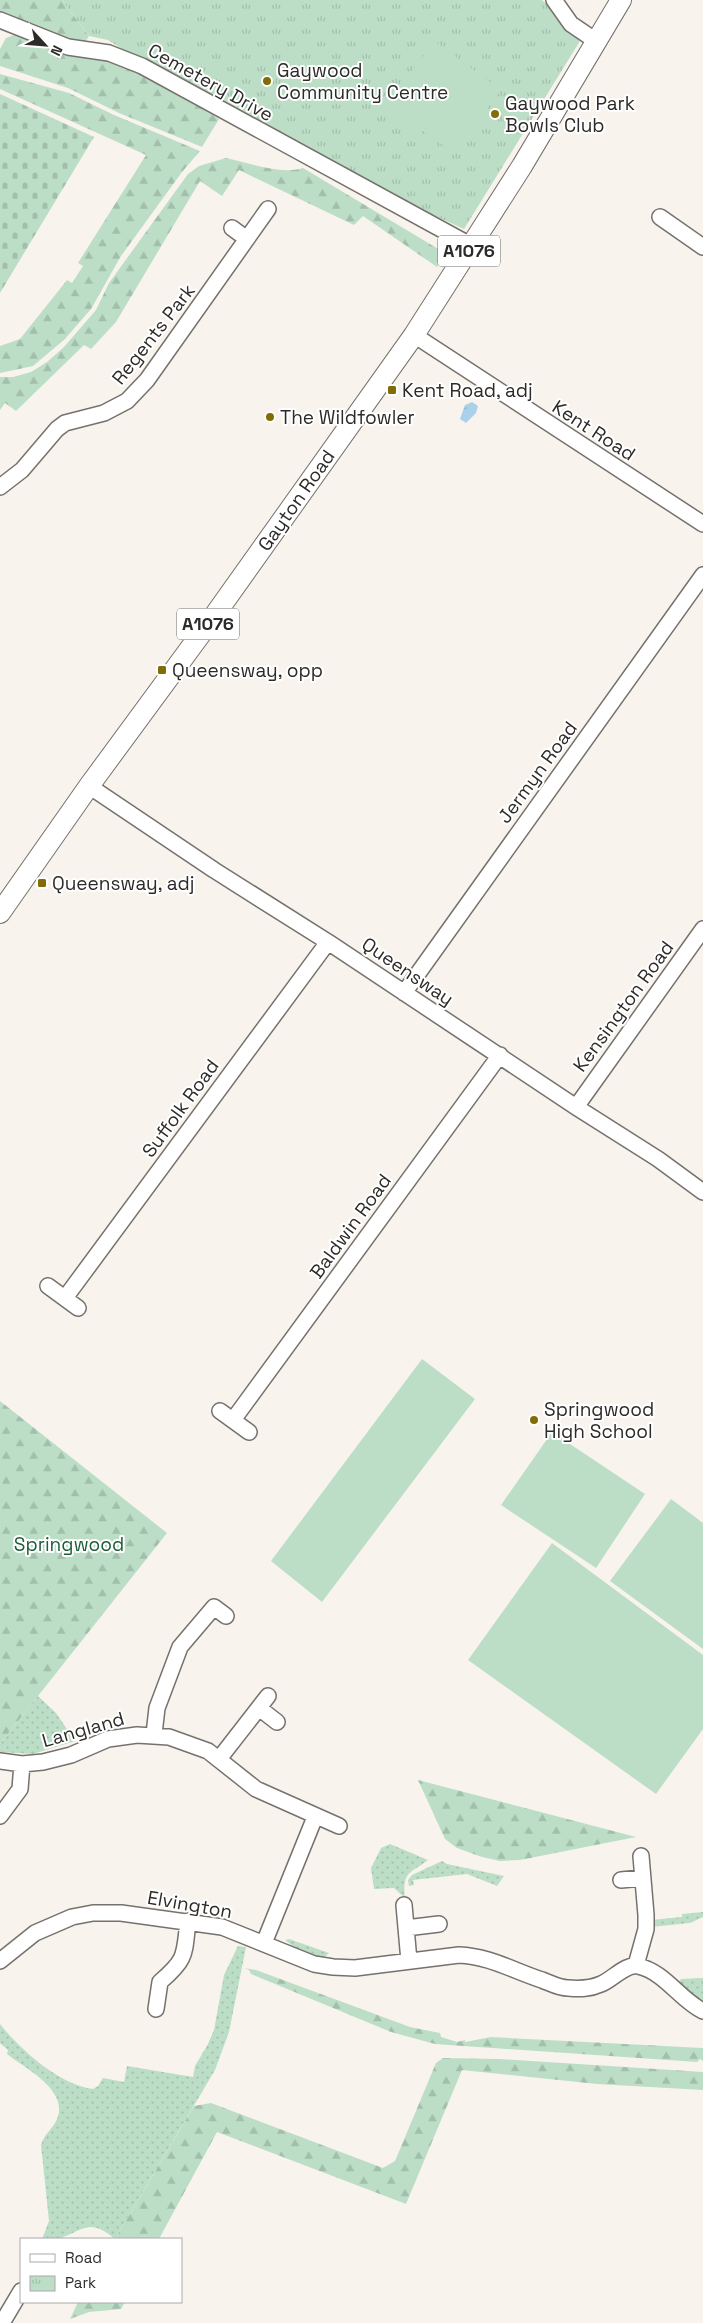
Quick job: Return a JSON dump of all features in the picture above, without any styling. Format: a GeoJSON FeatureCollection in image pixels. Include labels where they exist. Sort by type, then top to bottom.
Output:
{"type":"FeatureCollection","features":[{"type":"Feature","properties":{"kind":"main road","name":"Gayton Road"},"geometry":{"type":"LineString","coordinates":[[0,913],[89,786],[214,616],[414,335],[472,246],[621,0]]}},
{"type":"Feature","properties":{"kind":"street"},"geometry":{"type":"LineString","coordinates":[[554,0],[570,24],[596,41]]}},
{"type":"Feature","properties":{"kind":"street","name":"Cemetery Drive"},"geometry":{"type":"LineString","coordinates":[[0,20],[68,47],[109,53],[142,66],[472,246]]}},
{"type":"Feature","properties":{"kind":"street","name":"Regents Park"},"geometry":{"type":"LineString","coordinates":[[0,487],[22,470],[57,429],[65,423],[104,413],[127,401],[147,380],[268,209]]}},
{"type":"Feature","properties":{"kind":"street"},"geometry":{"type":"LineString","coordinates":[[660,217],[703,246]]}},
{"type":"Feature","properties":{"kind":"street"},"geometry":{"type":"LineString","coordinates":[[232,228],[246,239]]}},
{"type":"Feature","properties":{"kind":"street","name":"Kent Road"},"geometry":{"type":"LineString","coordinates":[[414,335],[703,524]]}},
{"type":"Feature","properties":{"kind":"street","name":"Jermyn Road"},"geometry":{"type":"LineString","coordinates":[[404,993],[703,575]]}},
{"type":"Feature","properties":{"kind":"street","name":"Queensway"},"geometry":{"type":"LineString","coordinates":[[89,786],[214,870],[328,942],[576,1107],[658,1159],[703,1192]]}},
{"type":"Feature","properties":{"kind":"street","name":"Kensington Road"},"geometry":{"type":"LineString","coordinates":[[576,1107],[703,929]]}},
{"type":"Feature","properties":{"kind":"street","name":"Suffolk Road"},"geometry":{"type":"LineString","coordinates":[[64,1298],[328,942]]}},
{"type":"Feature","properties":{"kind":"street","name":"Baldwin Road"},"geometry":{"type":"LineString","coordinates":[[233,1420],[500,1055]]}},
{"type":"Feature","properties":{"kind":"street"},"geometry":{"type":"LineString","coordinates":[[48,1286],[78,1308]]}},
{"type":"Feature","properties":{"kind":"street"},"geometry":{"type":"LineString","coordinates":[[220,1411],[249,1432]]}},
{"type":"Feature","properties":{"kind":"street","name":"Langland"},"geometry":{"type":"LineString","coordinates":[[154,1734],[157,1708],[180,1647],[214,1607]]}},
{"type":"Feature","properties":{"kind":"street"},"geometry":{"type":"LineString","coordinates":[[219,1759],[264,1702],[277,1722]]}},
{"type":"Feature","properties":{"kind":"street","name":"Langland"},"geometry":{"type":"LineString","coordinates":[[0,1761],[22,1764],[43,1762],[71,1755],[108,1739],[154,1734],[195,1745],[219,1759],[256,1789],[339,1826]]}},
{"type":"Feature","properties":{"kind":"street","name":"Langland"},"geometry":{"type":"LineString","coordinates":[[0,1816],[20,1789],[22,1764]]}},
{"type":"Feature","properties":{"kind":"street"},"geometry":{"type":"LineString","coordinates":[[264,1943],[316,1817]]}},
{"type":"Feature","properties":{"kind":"street"},"geometry":{"type":"LineString","coordinates":[[641,1856],[646,1929],[636,1965],[652,1972],[670,1985],[681,1997],[703,2011]]}},
{"type":"Feature","properties":{"kind":"street"},"geometry":{"type":"LineString","coordinates":[[620,1880],[642,1878]]}},
{"type":"Feature","properties":{"kind":"street"},"geometry":{"type":"LineString","coordinates":[[404,1905],[409,1961]]}},
{"type":"Feature","properties":{"kind":"street","name":"Elvington"},"geometry":{"type":"LineString","coordinates":[[0,1961],[35,1934],[72,1917],[93,1913],[121,1913],[222,1927],[314,1964],[333,1967],[355,1968],[472,1956],[492,1960],[564,1988],[586,1989],[602,1984],[626,1968],[636,1965]]}},
{"type":"Feature","properties":{"kind":"street"},"geometry":{"type":"LineString","coordinates":[[156,2009],[160,1982],[180,1965],[188,1921]]}},
{"type":"Feature","properties":{"kind":"street"},"geometry":{"type":"LineString","coordinates":[[406,1928],[439,1924]]}},
{"type":"Feature","properties":{"kind":"street"},"geometry":{"type":"LineString","coordinates":[[2,2323],[5,2305],[20,2293]]}},
{"type":"Feature","properties":{"kind":"green space"},"geometry":{"type":"Polygon","coordinates":[[[0,0],[62,0],[89,36],[84,44],[0,16],[0,0]]]}},
{"type":"Feature","properties":{"kind":"green space"},"geometry":{"type":"Polygon","coordinates":[[[62,0],[542,0],[549,6],[562,26],[580,41],[464,229],[350,177],[147,65],[108,40],[89,36],[62,0]]]}},
{"type":"Feature","properties":{"kind":"green space"},"geometry":{"type":"Polygon","coordinates":[[[14,35],[105,57],[140,69],[219,119],[202,147],[119,113],[68,88],[0,66],[0,49],[6,38],[14,35]]]}},
{"type":"Feature","properties":{"kind":"green space"},"geometry":{"type":"Polygon","coordinates":[[[434,41],[501,90],[454,153],[387,106],[434,41]]]}},
{"type":"Feature","properties":{"kind":"green space"},"geometry":{"type":"Polygon","coordinates":[[[0,74],[69,93],[114,115],[200,151],[182,172],[121,256],[91,309],[65,339],[33,366],[0,373],[0,346],[20,339],[67,280],[72,283],[83,266],[78,263],[146,155],[0,89],[0,74]]]}},
{"type":"Feature","properties":{"kind":"green space"},"geometry":{"type":"Polygon","coordinates":[[[0,94],[94,137],[0,293],[0,94]]]}},
{"type":"Feature","properties":{"kind":"green space"},"geometry":{"type":"Polygon","coordinates":[[[226,158],[275,169],[294,170],[303,168],[445,253],[437,267],[363,216],[354,225],[239,170],[222,196],[200,181],[116,322],[91,349],[84,345],[16,411],[5,403],[0,410],[0,377],[13,377],[31,372],[47,362],[64,347],[96,310],[109,283],[188,174],[199,166],[226,158]]]}},
{"type":"Feature","properties":{"kind":"green space"},"geometry":{"type":"Polygon","coordinates":[[[422,1359],[475,1399],[322,1602],[271,1561],[422,1359]]]}},
{"type":"Feature","properties":{"kind":"green space","name":"Springwood"},"geometry":{"type":"Polygon","coordinates":[[[0,1401],[167,1533],[0,1744],[0,1401]]]}},
{"type":"Feature","properties":{"kind":"green space"},"geometry":{"type":"Polygon","coordinates":[[[552,1432],[645,1494],[596,1568],[501,1505],[552,1432]]]}},
{"type":"Feature","properties":{"kind":"green space"},"geometry":{"type":"Polygon","coordinates":[[[671,1499],[703,1523],[703,1649],[610,1581],[671,1499]]]}},
{"type":"Feature","properties":{"kind":"green space"},"geometry":{"type":"Polygon","coordinates":[[[552,1543],[703,1655],[703,1729],[656,1794],[468,1660],[552,1543]]]}},
{"type":"Feature","properties":{"kind":"green space"},"geometry":{"type":"Polygon","coordinates":[[[38,1696],[56,1713],[75,1741],[33,1754],[0,1752],[0,1744],[38,1696]]]}},
{"type":"Feature","properties":{"kind":"green space"},"geometry":{"type":"Polygon","coordinates":[[[418,1780],[636,1837],[520,1860],[500,1861],[482,1857],[457,1848],[445,1839],[418,1780]]]}},
{"type":"Feature","properties":{"kind":"green space"},"geometry":{"type":"Polygon","coordinates":[[[390,1844],[428,1860],[412,1871],[406,1878],[405,1898],[394,1888],[374,1889],[371,1868],[381,1848],[390,1844]]]}},
{"type":"Feature","properties":{"kind":"green space"},"geometry":{"type":"Polygon","coordinates":[[[442,1861],[447,1864],[504,1876],[497,1886],[467,1874],[413,1880],[414,1885],[409,1886],[408,1880],[412,1875],[442,1861]]]}},
{"type":"Feature","properties":{"kind":"green space"},"geometry":{"type":"Polygon","coordinates":[[[703,1912],[703,1917],[690,1923],[651,1927],[651,1920],[682,1917],[682,1914],[703,1912]]]}},
{"type":"Feature","properties":{"kind":"green space"},"geometry":{"type":"Polygon","coordinates":[[[289,1939],[329,1953],[322,1959],[294,1947],[285,1940],[289,1939]]]}},
{"type":"Feature","properties":{"kind":"green space"},"geometry":{"type":"Polygon","coordinates":[[[238,1946],[246,1947],[229,2032],[215,2070],[116,2238],[99,2228],[86,2227],[60,2238],[42,2238],[49,2221],[41,2145],[57,2119],[59,2108],[57,2099],[44,2081],[7,2054],[8,2050],[0,2043],[0,2024],[29,2055],[54,2073],[80,2086],[93,2089],[98,2086],[103,2078],[124,2082],[127,2066],[193,2077],[195,2066],[214,2030],[224,1975],[238,1946]]]}},
{"type":"Feature","properties":{"kind":"green space"},"geometry":{"type":"Polygon","coordinates":[[[244,1968],[256,1970],[410,2027],[440,2033],[441,2037],[457,2042],[491,2037],[703,2048],[703,2061],[700,2059],[697,2062],[435,2044],[391,2032],[251,1974],[249,1970],[244,1968]]]}},
{"type":"Feature","properties":{"kind":"green space"},"geometry":{"type":"Polygon","coordinates":[[[703,1978],[703,2002],[689,1993],[679,1982],[681,1979],[703,1978]]]}},
{"type":"Feature","properties":{"kind":"green space"},"geometry":{"type":"Polygon","coordinates":[[[443,2058],[499,2059],[703,2072],[703,2090],[597,2084],[462,2070],[406,2204],[217,2132],[160,2238],[116,2238],[194,2106],[211,2103],[383,2168],[395,2161],[436,2063],[443,2058]]]}},
{"type":"Feature","properties":{"kind":"green space"},"geometry":{"type":"Polygon","coordinates":[[[78,2303],[124,2303],[121,2309],[89,2312],[70,2319],[78,2303]]]}},
{"type":"Feature","properties":{"kind":"water"},"geometry":{"type":"Polygon","coordinates":[[[472,402],[478,406],[476,413],[466,423],[460,419],[465,405],[472,402]]]}},
{"type":"Feature","properties":{"kind":"place","name":"Gaywood Community Centre"},"geometry":{"type":"Point","coordinates":[267,81]}},
{"type":"Feature","properties":{"kind":"place","name":"Gaywood Park Bowls Club"},"geometry":{"type":"Point","coordinates":[495,114]}},
{"type":"Feature","properties":{"kind":"place","name":"Kent Road, adj"},"geometry":{"type":"Point","coordinates":[392,390]}},
{"type":"Feature","properties":{"kind":"place","name":"The Wildfowler"},"geometry":{"type":"Point","coordinates":[270,417]}},
{"type":"Feature","properties":{"kind":"place","name":"Queensway, opp"},"geometry":{"type":"Point","coordinates":[162,670]}},
{"type":"Feature","properties":{"kind":"place","name":"Queensway, adj"},"geometry":{"type":"Point","coordinates":[42,883]}},
{"type":"Feature","properties":{"kind":"place","name":"Springwood High School"},"geometry":{"type":"Point","coordinates":[534,1420]}}]}
